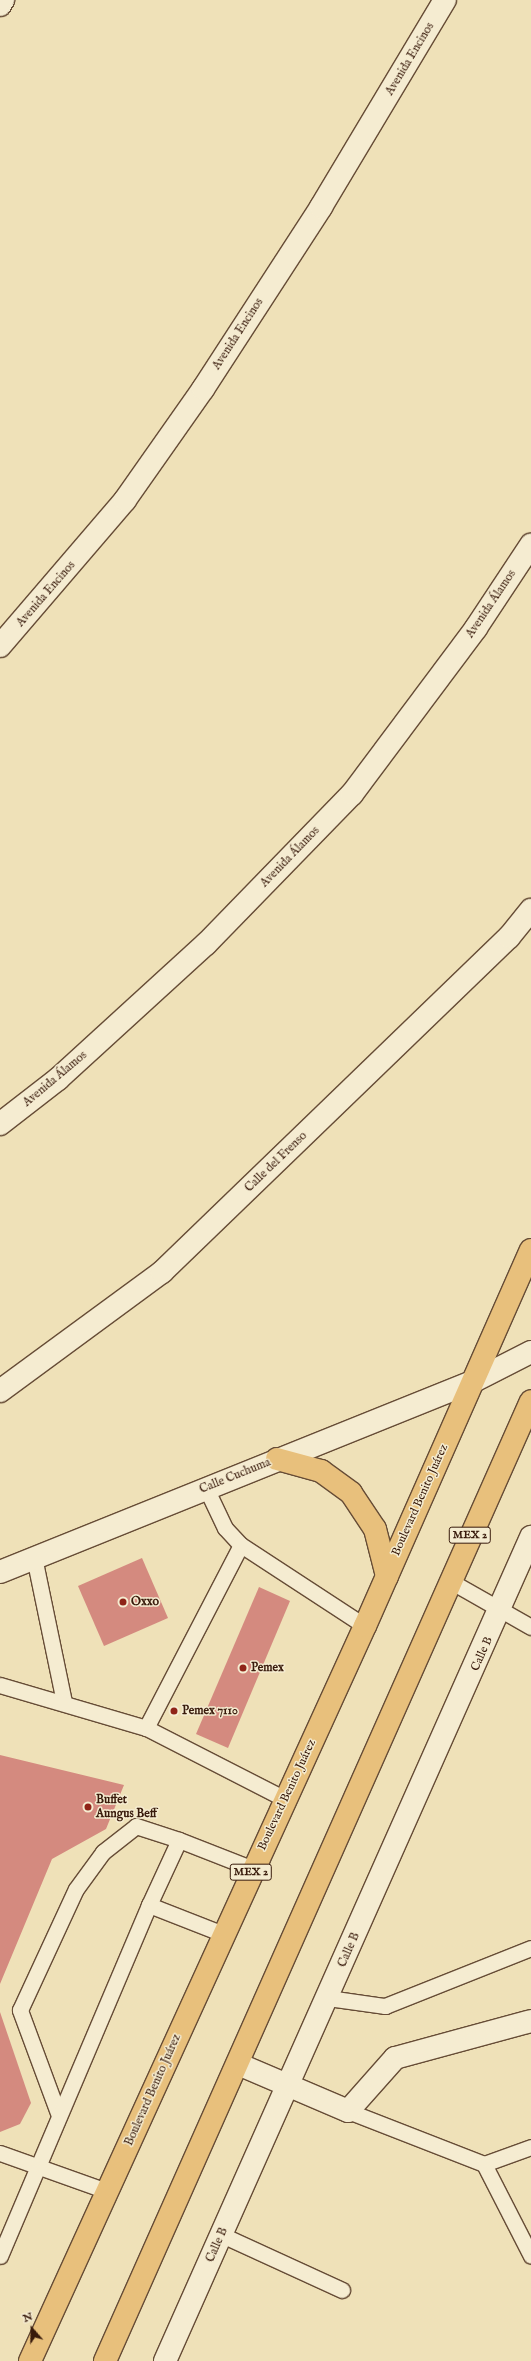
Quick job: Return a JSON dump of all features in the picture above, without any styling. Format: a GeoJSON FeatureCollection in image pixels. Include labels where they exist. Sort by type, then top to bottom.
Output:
{"type":"FeatureCollection","features":[{"type":"Feature","properties":{"kind":"main road","name":"Boulevard Benito Juárez"},"geometry":{"type":"LineString","coordinates":[[30,2361],[223,1934],[365,1626],[531,1250]]}},
{"type":"Feature","properties":{"kind":"main road","name":"MEX 2"},"geometry":{"type":"LineString","coordinates":[[105,2361],[531,1401]]}},
{"type":"Feature","properties":{"kind":"main road"},"geometry":{"type":"LineString","coordinates":[[277,1459],[321,1471],[351,1492],[375,1529],[386,1576]]}},
{"type":"Feature","properties":{"kind":"street"},"geometry":{"type":"LineString","coordinates":[[0,5],[3,0]]}},
{"type":"Feature","properties":{"kind":"street","name":"Avenida Encinos"},"geometry":{"type":"LineString","coordinates":[[0,646],[125,500],[203,389],[321,207],[445,0]]}},
{"type":"Feature","properties":{"kind":"street","name":"Avenida Álamos"},"geometry":{"type":"LineString","coordinates":[[0,1124],[58,1079],[206,944],[352,794],[476,628],[531,545]]}},
{"type":"Feature","properties":{"kind":"street","name":"Calle del Frenso"},"geometry":{"type":"LineString","coordinates":[[0,1391],[162,1272],[509,937],[531,910]]}},
{"type":"Feature","properties":{"kind":"street","name":"Calle Cuchuma"},"geometry":{"type":"LineString","coordinates":[[0,1572],[277,1459],[472,1382],[531,1352]]}},
{"type":"Feature","properties":{"kind":"street","name":"Calle B"},"geometry":{"type":"LineString","coordinates":[[165,2361],[502,1608],[531,1537]]}},
{"type":"Feature","properties":{"kind":"street"},"geometry":{"type":"LineString","coordinates":[[238,2064],[348,2111],[395,2058],[531,2021]]}},
{"type":"Feature","properties":{"kind":"lane"},"geometry":{"type":"LineString","coordinates":[[206,1488],[224,1528],[241,1545],[365,1626]]}},
{"type":"Feature","properties":{"kind":"lane"},"geometry":{"type":"LineString","coordinates":[[146,1728],[241,1545]]}},
{"type":"Feature","properties":{"kind":"lane"},"geometry":{"type":"LineString","coordinates":[[34,1557],[64,1702]]}},
{"type":"Feature","properties":{"kind":"lane"},"geometry":{"type":"LineString","coordinates":[[450,1581],[502,1608],[531,1627]]}},
{"type":"Feature","properties":{"kind":"lane"},"geometry":{"type":"LineString","coordinates":[[0,1685],[64,1702],[146,1728],[285,1799]]}},
{"type":"Feature","properties":{"kind":"lane"},"geometry":{"type":"LineString","coordinates":[[58,2113],[20,2010],[76,1890],[103,1852],[136,1826],[179,1840],[253,1869]]}},
{"type":"Feature","properties":{"kind":"lane"},"geometry":{"type":"LineString","coordinates":[[0,2256],[40,2166],[58,2113],[179,1840]]}},
{"type":"Feature","properties":{"kind":"lane"},"geometry":{"type":"LineString","coordinates":[[149,1905],[223,1934]]}},
{"type":"Feature","properties":{"kind":"lane"},"geometry":{"type":"LineString","coordinates":[[328,1998],[385,2006],[531,1948]]}},
{"type":"Feature","properties":{"kind":"lane"},"geometry":{"type":"LineString","coordinates":[[348,2111],[484,2164],[531,2147]]}},
{"type":"Feature","properties":{"kind":"lane"},"geometry":{"type":"LineString","coordinates":[[0,2153],[107,2191]]}},
{"type":"Feature","properties":{"kind":"lane"},"geometry":{"type":"LineString","coordinates":[[484,2164],[531,2256]]}},
{"type":"Feature","properties":{"kind":"lane"},"geometry":{"type":"LineString","coordinates":[[222,2235],[342,2290]]}},
{"type":"Feature","properties":{"kind":"building","name":"Oxxo"},"geometry":{"type":"Polygon","coordinates":[[[142,1558],[168,1618],[104,1646],[78,1586],[142,1558]]]}},
{"type":"Feature","properties":{"kind":"building","name":"Pemex"},"geometry":{"type":"Polygon","coordinates":[[[259,1587],[290,1601],[228,1748],[196,1734],[259,1587]]]}},
{"type":"Feature","properties":{"kind":"building"},"geometry":{"type":"Polygon","coordinates":[[[0,1755],[124,1785],[106,1829],[52,1859],[0,1984],[0,1755]]]}},
{"type":"Feature","properties":{"kind":"building"},"geometry":{"type":"Polygon","coordinates":[[[0,2012],[31,2103],[20,2124],[0,2132],[0,2012]]]}},
{"type":"Feature","properties":{"kind":"place","name":"Oxxo"},"geometry":{"type":"Point","coordinates":[123,1602]}},
{"type":"Feature","properties":{"kind":"place","name":"Pemex"},"geometry":{"type":"Point","coordinates":[243,1668]}},
{"type":"Feature","properties":{"kind":"place","name":"Pemex 7110"},"geometry":{"type":"Point","coordinates":[174,1711]}},
{"type":"Feature","properties":{"kind":"place","name":"Buffet Aungus Beff"},"geometry":{"type":"Point","coordinates":[88,1807]}}]}
